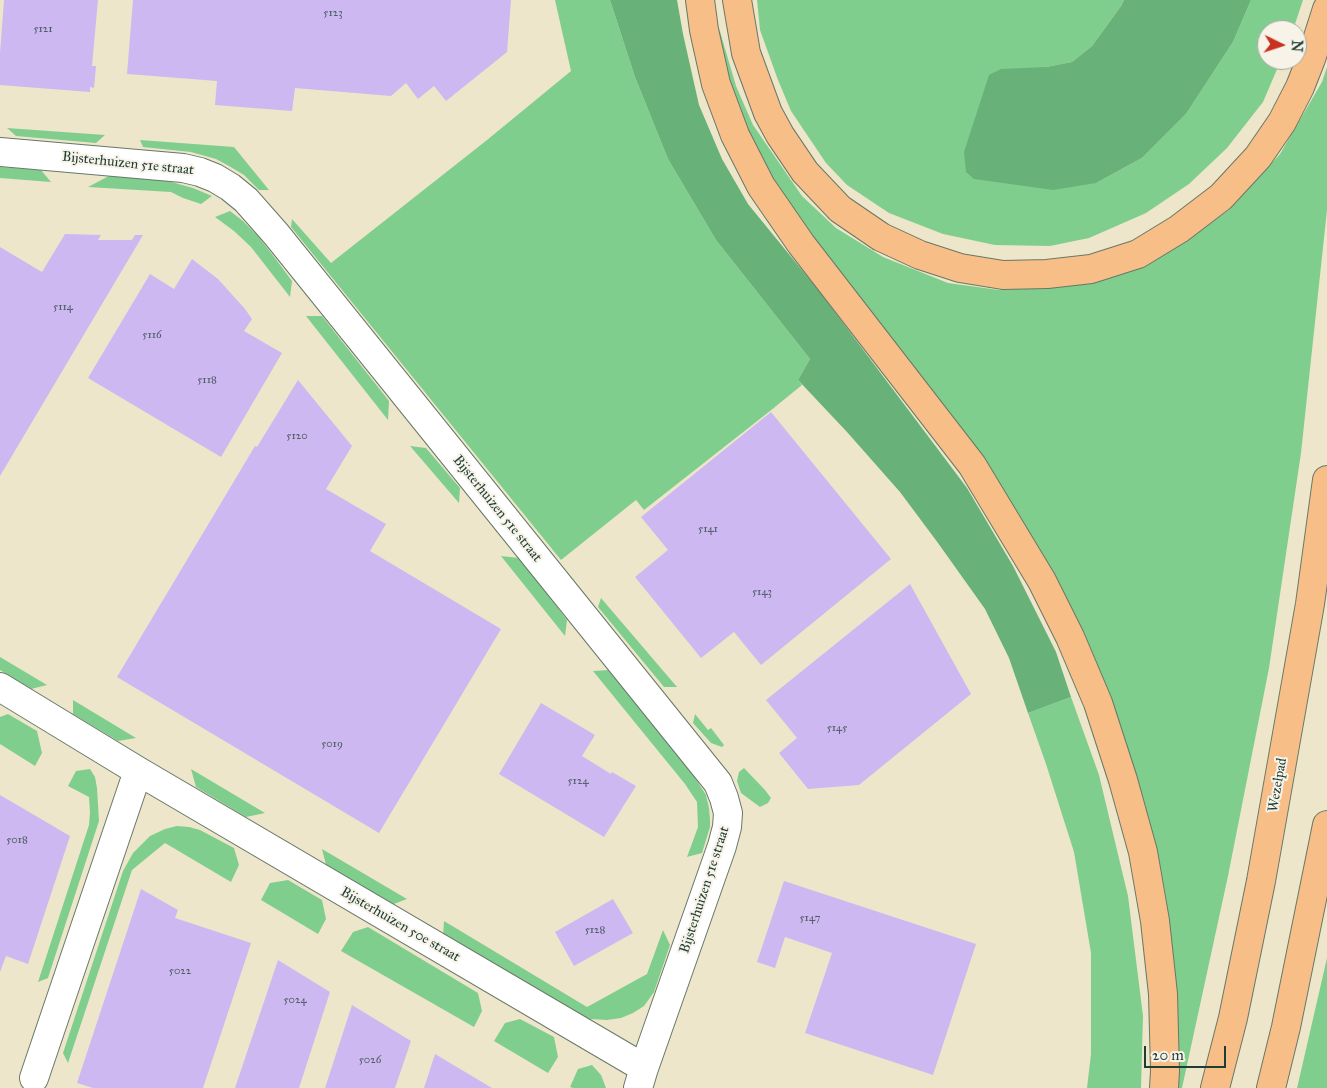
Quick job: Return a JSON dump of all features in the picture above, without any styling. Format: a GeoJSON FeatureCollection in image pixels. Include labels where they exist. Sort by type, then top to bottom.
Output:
{"type":"FeatureCollection","features":[{"type":"Feature","properties":{"kind":"highway"},"geometry":{"type":"LineString","coordinates":[[700,0],[704,30],[716,84],[735,135],[762,186],[800,244],[972,465],[1042,581],[1070,637],[1098,703],[1124,780],[1143,852],[1155,921],[1163,994],[1164,1088]]}},
{"type":"Feature","properties":{"kind":"highway"},"geometry":{"type":"LineString","coordinates":[[737,0],[746,53],[768,113],[780,135],[805,172],[840,209],[881,237],[920,254],[960,268],[1003,275],[1047,274],[1091,269],[1138,254],[1178,229],[1221,197],[1258,157],[1282,122],[1300,87],[1327,9]]}},
{"type":"Feature","properties":{"kind":"highway","name":"Wezelpad"},"geometry":{"type":"LineString","coordinates":[[1215,1088],[1233,1018],[1263,872],[1310,604],[1327,480]]}},
{"type":"Feature","properties":{"kind":"highway"},"geometry":{"type":"LineString","coordinates":[[1271,1088],[1286,1027],[1327,825]]}},
{"type":"Feature","properties":{"kind":"street","name":"Bijsterhuizen 51e straat"},"geometry":{"type":"LineString","coordinates":[[0,152],[183,168],[215,178],[246,200],[276,234],[718,784],[728,813],[727,827],[641,1078]]}},
{"type":"Feature","properties":{"kind":"street","name":"Bijsterhuizen 50e straat"},"geometry":{"type":"LineString","coordinates":[[0,687],[641,1078]]}},
{"type":"Feature","properties":{"kind":"street"},"geometry":{"type":"LineString","coordinates":[[34,1078],[138,771]]}},
{"type":"Feature","properties":{"kind":"green space"},"geometry":{"type":"Polygon","coordinates":[[[555,0],[610,0],[635,77],[668,159],[716,240],[810,359],[798,380],[802,385],[770,411],[644,510],[636,500],[561,560],[291,227],[292,219],[331,263],[571,71],[555,0]]]}},
{"type":"Feature","properties":{"kind":"green space"},"geometry":{"type":"Polygon","coordinates":[[[610,0],[677,0],[699,105],[722,159],[748,204],[819,291],[967,488],[1013,566],[1056,652],[1071,697],[1028,713],[1009,658],[985,609],[900,492],[798,380],[810,359],[716,240],[668,159],[635,77],[610,0]]]}},
{"type":"Feature","properties":{"kind":"green space"},"geometry":{"type":"Polygon","coordinates":[[[757,0],[1124,0],[1092,46],[1072,62],[1046,67],[1096,183],[1142,158],[1186,114],[1233,42],[1251,0],[1303,0],[1296,20],[1257,20],[1257,70],[1277,70],[1263,102],[1227,148],[1189,184],[1146,213],[1089,238],[1050,246],[995,245],[943,234],[889,213],[847,185],[826,163],[791,111],[760,30],[757,0]]]}},
{"type":"Feature","properties":{"kind":"green space"},"geometry":{"type":"Polygon","coordinates":[[[1124,0],[1251,0],[1233,42],[1186,114],[1142,158],[1096,183],[1053,190],[974,179],[966,172],[964,152],[989,75],[1001,69],[1046,67],[1072,62],[1092,46],[1124,0]]]}},
{"type":"Feature","properties":{"kind":"green space"},"geometry":{"type":"Polygon","coordinates":[[[719,28],[736,86],[753,125],[802,196],[836,228],[883,257],[948,283],[999,290],[1062,286],[1112,276],[1179,246],[1229,210],[1280,154],[1322,82],[1327,67],[1327,210],[1301,453],[1269,668],[1228,876],[1182,1088],[1179,1088],[1175,1012],[1066,615],[744,147],[723,70],[719,28]]]}},
{"type":"Feature","properties":{"kind":"green space"},"geometry":{"type":"Polygon","coordinates":[[[7,128],[105,135],[96,143],[16,136],[7,128]]]}},
{"type":"Feature","properties":{"kind":"green space"},"geometry":{"type":"Polygon","coordinates":[[[140,140],[234,147],[269,190],[259,190],[244,175],[216,159],[191,152],[143,147],[140,140]]]}},
{"type":"Feature","properties":{"kind":"green space"},"geometry":{"type":"Polygon","coordinates":[[[0,167],[41,170],[51,182],[0,178],[0,167]]]}},
{"type":"Feature","properties":{"kind":"green space"},"geometry":{"type":"Polygon","coordinates":[[[109,176],[164,180],[193,188],[212,196],[201,204],[171,192],[88,187],[109,176]]]}},
{"type":"Feature","properties":{"kind":"green space"},"geometry":{"type":"Polygon","coordinates":[[[230,211],[258,236],[292,281],[290,297],[251,247],[215,217],[230,211]]]}},
{"type":"Feature","properties":{"kind":"green space"},"geometry":{"type":"Polygon","coordinates":[[[306,316],[322,316],[389,401],[388,420],[306,316]]]}},
{"type":"Feature","properties":{"kind":"green space"},"geometry":{"type":"Polygon","coordinates":[[[410,446],[426,448],[460,488],[459,503],[410,446]]]}},
{"type":"Feature","properties":{"kind":"green space"},"geometry":{"type":"Polygon","coordinates":[[[501,556],[519,558],[567,620],[565,636],[501,556]]]}},
{"type":"Feature","properties":{"kind":"green space"},"geometry":{"type":"Polygon","coordinates":[[[601,598],[677,687],[664,687],[598,607],[601,598]]]}},
{"type":"Feature","properties":{"kind":"green space"},"geometry":{"type":"Polygon","coordinates":[[[0,657],[47,685],[31,689],[0,670],[0,657]]]}},
{"type":"Feature","properties":{"kind":"green space"},"geometry":{"type":"Polygon","coordinates":[[[609,670],[690,770],[706,795],[710,827],[702,853],[687,857],[698,827],[697,802],[685,784],[593,671],[609,670]]]}},
{"type":"Feature","properties":{"kind":"green space"},"geometry":{"type":"Polygon","coordinates":[[[1071,697],[1099,775],[1128,896],[1143,1016],[1141,1088],[1087,1088],[1091,1054],[1091,953],[1074,852],[1028,713],[1071,697]]]}},
{"type":"Feature","properties":{"kind":"green space"},"geometry":{"type":"Polygon","coordinates":[[[73,700],[136,738],[118,741],[73,714],[73,700]]]}},
{"type":"Feature","properties":{"kind":"green space"},"geometry":{"type":"Polygon","coordinates":[[[8,714],[37,731],[42,753],[35,766],[0,744],[0,717],[8,714]]]}},
{"type":"Feature","properties":{"kind":"green space"},"geometry":{"type":"Polygon","coordinates":[[[695,714],[708,730],[711,728],[724,745],[722,747],[711,743],[693,723],[695,714]]]}},
{"type":"Feature","properties":{"kind":"green space"},"geometry":{"type":"Polygon","coordinates":[[[744,768],[771,798],[768,803],[760,807],[741,793],[737,781],[739,772],[744,768]]]}},
{"type":"Feature","properties":{"kind":"green space"},"geometry":{"type":"Polygon","coordinates":[[[90,769],[95,777],[97,788],[99,821],[48,978],[38,982],[89,825],[89,797],[68,786],[76,771],[90,769]]]}},
{"type":"Feature","properties":{"kind":"green space"},"geometry":{"type":"Polygon","coordinates":[[[191,769],[265,813],[246,817],[196,787],[191,769]]]}},
{"type":"Feature","properties":{"kind":"green space"},"geometry":{"type":"Polygon","coordinates":[[[177,826],[200,830],[234,848],[239,865],[231,882],[165,843],[132,870],[68,1063],[63,1053],[123,871],[133,853],[150,836],[177,826]]]}},
{"type":"Feature","properties":{"kind":"green space"},"geometry":{"type":"Polygon","coordinates":[[[322,849],[407,899],[391,905],[326,865],[322,849]]]}},
{"type":"Feature","properties":{"kind":"green space"},"geometry":{"type":"Polygon","coordinates":[[[288,880],[322,900],[326,919],[318,934],[261,900],[270,883],[288,880]]]}},
{"type":"Feature","properties":{"kind":"green space"},"geometry":{"type":"Polygon","coordinates":[[[444,921],[587,1007],[647,974],[663,930],[670,945],[654,992],[644,1006],[621,1018],[607,1020],[590,1019],[578,1015],[443,936],[444,921]]]}},
{"type":"Feature","properties":{"kind":"green space"},"geometry":{"type":"Polygon","coordinates":[[[368,927],[478,993],[482,1011],[474,1027],[341,951],[353,932],[368,927]]]}},
{"type":"Feature","properties":{"kind":"green space"},"geometry":{"type":"Polygon","coordinates":[[[1327,958],[1327,1088],[1297,1088],[1301,1071],[1327,958]]]}},
{"type":"Feature","properties":{"kind":"green space"},"geometry":{"type":"Polygon","coordinates":[[[520,1019],[554,1037],[558,1057],[548,1073],[494,1041],[505,1023],[520,1019]]]}},
{"type":"Feature","properties":{"kind":"green space"},"geometry":{"type":"Polygon","coordinates":[[[592,1065],[601,1075],[606,1088],[570,1087],[578,1069],[592,1065]]]}},
{"type":"Feature","properties":{"kind":"building"},"geometry":{"type":"Polygon","coordinates":[[[4,0],[98,0],[92,66],[96,66],[94,88],[90,87],[90,92],[0,85],[0,53],[4,0]]]}},
{"type":"Feature","properties":{"kind":"building"},"geometry":{"type":"Polygon","coordinates":[[[133,0],[511,0],[507,52],[446,101],[434,86],[418,99],[406,83],[391,96],[295,88],[292,111],[215,105],[217,81],[127,74],[133,0]]]}},
{"type":"Feature","properties":{"kind":"building"},"geometry":{"type":"Polygon","coordinates":[[[65,234],[101,235],[98,240],[132,240],[135,235],[143,235],[0,476],[0,247],[42,272],[65,234]]]}},
{"type":"Feature","properties":{"kind":"building"},"geometry":{"type":"Polygon","coordinates":[[[192,259],[218,279],[245,309],[252,319],[244,331],[282,353],[221,457],[88,378],[150,274],[174,289],[192,259]]]}},
{"type":"Feature","properties":{"kind":"building"},"geometry":{"type":"Polygon","coordinates":[[[298,380],[352,446],[326,489],[386,524],[370,551],[501,629],[379,833],[117,677],[255,446],[257,447],[298,380]]]}},
{"type":"Feature","properties":{"kind":"building"},"geometry":{"type":"Polygon","coordinates":[[[771,412],[891,559],[761,665],[734,632],[701,658],[635,577],[668,550],[641,517],[771,412]]]}},
{"type":"Feature","properties":{"kind":"building"},"geometry":{"type":"Polygon","coordinates":[[[910,584],[971,694],[859,785],[808,789],[779,753],[797,738],[766,700],[910,584]]]}},
{"type":"Feature","properties":{"kind":"building"},"geometry":{"type":"Polygon","coordinates":[[[541,703],[595,735],[582,756],[611,774],[612,772],[636,786],[604,837],[499,774],[541,703]]]}},
{"type":"Feature","properties":{"kind":"building"},"geometry":{"type":"Polygon","coordinates":[[[0,795],[70,836],[28,964],[6,956],[0,972],[0,795]]]}},
{"type":"Feature","properties":{"kind":"building"},"geometry":{"type":"Polygon","coordinates":[[[784,881],[976,944],[933,1075],[805,1033],[832,953],[785,937],[775,968],[757,962],[784,881]]]}},
{"type":"Feature","properties":{"kind":"building"},"geometry":{"type":"Polygon","coordinates":[[[141,889],[178,910],[175,918],[251,943],[203,1088],[93,1088],[77,1083],[141,889]]]}},
{"type":"Feature","properties":{"kind":"building"},"geometry":{"type":"Polygon","coordinates":[[[613,899],[633,933],[574,966],[555,932],[613,899]]]}},
{"type":"Feature","properties":{"kind":"building"},"geometry":{"type":"Polygon","coordinates":[[[278,960],[330,992],[299,1088],[235,1088],[278,960]]]}},
{"type":"Feature","properties":{"kind":"building"},"geometry":{"type":"Polygon","coordinates":[[[352,1005],[411,1041],[395,1088],[325,1088],[352,1005]]]}},
{"type":"Feature","properties":{"kind":"building"},"geometry":{"type":"Polygon","coordinates":[[[435,1054],[492,1088],[424,1088],[435,1054]]]}}]}
